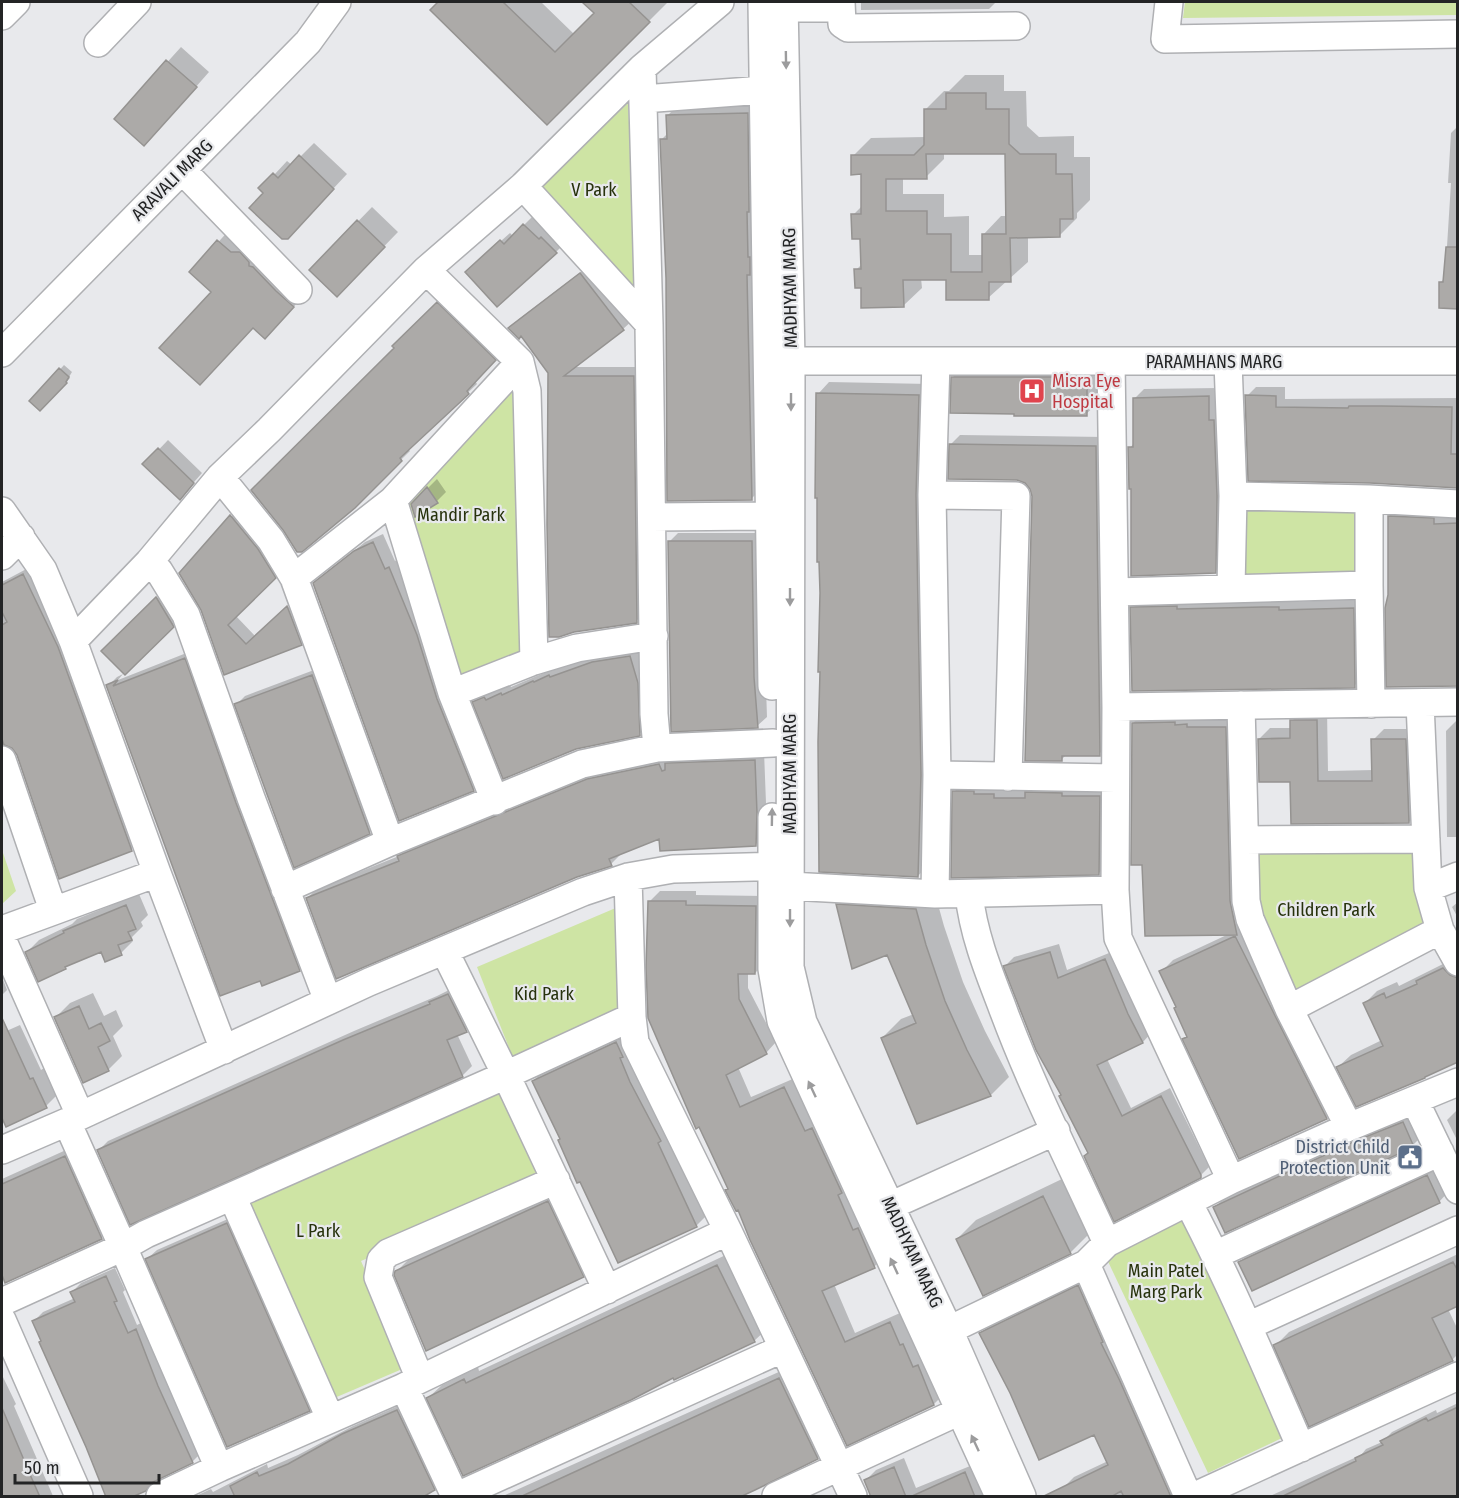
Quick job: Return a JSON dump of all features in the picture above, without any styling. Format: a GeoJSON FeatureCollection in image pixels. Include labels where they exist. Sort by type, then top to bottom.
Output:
{"type":"FeatureCollection","features":[{"type":"Feature","properties":{"kind":"street"},"geometry":{"type":"LineString","coordinates":[[2,16],[16,2]]}},
{"type":"Feature","properties":{"kind":"street"},"geometry":{"type":"LineString","coordinates":[[98,43],[137,2]]}},
{"type":"Feature","properties":{"kind":"street","name":"ARAVALI MARG"},"geometry":{"type":"LineString","coordinates":[[2,353],[308,42],[337,2]]}},
{"type":"Feature","properties":{"kind":"street"},"geometry":{"type":"LineString","coordinates":[[73,641],[149,562],[220,477],[426,270],[523,186],[642,68],[720,2]]}},
{"type":"Feature","properties":{"kind":"street"},"geometry":{"type":"LineString","coordinates":[[1169,2],[1165,39],[1458,34]]}},
{"type":"Feature","properties":{"kind":"street"},"geometry":{"type":"LineString","coordinates":[[777,4],[841,5],[842,24],[848,28],[1016,26]]}},
{"type":"Feature","properties":{"kind":"street","name":"MADHYAM MARG"},"geometry":{"type":"LineString","coordinates":[[777,4],[764,90],[769,516],[773,743],[790,967],[803,1022],[949,1330],[1022,1497]]}},
{"type":"Feature","properties":{"kind":"street","name":"MADHYAM MARG"},"geometry":{"type":"LineString","coordinates":[[777,4],[791,361],[784,873],[772,969],[781,1022],[999,1497]]}},
{"type":"Feature","properties":{"kind":"street"},"geometry":{"type":"LineString","coordinates":[[642,68],[649,324],[654,714],[657,748]]}},
{"type":"Feature","properties":{"kind":"street"},"geometry":{"type":"LineString","coordinates":[[643,99],[764,90]]}},
{"type":"Feature","properties":{"kind":"street"},"geometry":{"type":"LineString","coordinates":[[182,170],[298,290]]}},
{"type":"Feature","properties":{"kind":"street"},"geometry":{"type":"LineString","coordinates":[[523,186],[649,324]]}},
{"type":"Feature","properties":{"kind":"street"},"geometry":{"type":"LineString","coordinates":[[426,270],[520,362],[527,391],[534,661]]}},
{"type":"Feature","properties":{"kind":"street","name":"PARAMHANS MARG"},"geometry":{"type":"LineString","coordinates":[[791,361],[1458,361]]}},
{"type":"Feature","properties":{"kind":"street"},"geometry":{"type":"LineString","coordinates":[[935,894],[937,775],[932,495],[936,361]]}},
{"type":"Feature","properties":{"kind":"street"},"geometry":{"type":"LineString","coordinates":[[294,578],[393,500],[520,362]]}},
{"type":"Feature","properties":{"kind":"street"},"geometry":{"type":"LineString","coordinates":[[1111,362],[1116,707],[1115,890],[1118,938],[1231,1180]]}},
{"type":"Feature","properties":{"kind":"street"},"geometry":{"type":"LineString","coordinates":[[1228,362],[1233,496],[1231,588]]}},
{"type":"Feature","properties":{"kind":"street"},"geometry":{"type":"LineString","coordinates":[[220,477],[271,540],[294,578],[390,842]]}},
{"type":"Feature","properties":{"kind":"street"},"geometry":{"type":"LineString","coordinates":[[932,495],[1016,496],[1008,777]]}},
{"type":"Feature","properties":{"kind":"street"},"geometry":{"type":"LineString","coordinates":[[1233,496],[1369,499],[1458,504]]}},
{"type":"Feature","properties":{"kind":"street"},"geometry":{"type":"LineString","coordinates":[[1369,499],[1371,704]]}},
{"type":"Feature","properties":{"kind":"street"},"geometry":{"type":"LineString","coordinates":[[393,500],[452,693],[495,801]]}},
{"type":"Feature","properties":{"kind":"street"},"geometry":{"type":"LineString","coordinates":[[2,511],[43,570],[73,641],[224,1050]]}},
{"type":"Feature","properties":{"kind":"street"},"geometry":{"type":"LineString","coordinates":[[652,518],[769,516]]}},
{"type":"Feature","properties":{"kind":"street"},"geometry":{"type":"LineString","coordinates":[[2,556],[21,537]]}},
{"type":"Feature","properties":{"kind":"street"},"geometry":{"type":"LineString","coordinates":[[149,562],[159,571],[186,615],[328,1001]]}},
{"type":"Feature","properties":{"kind":"street"},"geometry":{"type":"LineString","coordinates":[[1115,592],[1369,585]]}},
{"type":"Feature","properties":{"kind":"street"},"geometry":{"type":"LineString","coordinates":[[452,693],[534,661],[577,648],[654,636]]}},
{"type":"Feature","properties":{"kind":"street"},"geometry":{"type":"LineString","coordinates":[[1116,707],[1458,702]]}},
{"type":"Feature","properties":{"kind":"street"},"geometry":{"type":"LineString","coordinates":[[1420,703],[1428,888],[1440,930],[1458,962]]}},
{"type":"Feature","properties":{"kind":"street"},"geometry":{"type":"LineString","coordinates":[[1241,705],[1246,901],[1250,919],[1289,1009],[1349,1127]]}},
{"type":"Feature","properties":{"kind":"street"},"geometry":{"type":"LineString","coordinates":[[285,889],[390,842],[582,764],[657,748],[773,743]]}},
{"type":"Feature","properties":{"kind":"street"},"geometry":{"type":"LineString","coordinates":[[2,760],[53,910]]}},
{"type":"Feature","properties":{"kind":"street"},"geometry":{"type":"LineString","coordinates":[[937,775],[1115,778]]}},
{"type":"Feature","properties":{"kind":"street"},"geometry":{"type":"LineString","coordinates":[[1245,840],[1426,839]]}},
{"type":"Feature","properties":{"kind":"street"},"geometry":{"type":"LineString","coordinates":[[2,1150],[369,982],[445,952],[583,892],[628,877],[673,868],[784,873],[935,894],[1115,890]]}},
{"type":"Feature","properties":{"kind":"street"},"geometry":{"type":"LineString","coordinates":[[2,930],[157,873]]}},
{"type":"Feature","properties":{"kind":"street"},"geometry":{"type":"LineString","coordinates":[[1428,888],[1458,876]]}},
{"type":"Feature","properties":{"kind":"street"},"geometry":{"type":"LineString","coordinates":[[628,877],[632,1017],[635,1042],[728,1231],[853,1497]]}},
{"type":"Feature","properties":{"kind":"street"},"geometry":{"type":"LineString","coordinates":[[969,894],[972,919],[985,962],[1018,1051],[1107,1243]]}},
{"type":"Feature","properties":{"kind":"street"},"geometry":{"type":"LineString","coordinates":[[1289,1009],[1440,930]]}},
{"type":"Feature","properties":{"kind":"street"},"geometry":{"type":"LineString","coordinates":[[2,939],[123,1247],[219,1468]]}},
{"type":"Feature","properties":{"kind":"street"},"geometry":{"type":"LineString","coordinates":[[445,952],[506,1075],[607,1290]]}},
{"type":"Feature","properties":{"kind":"street"},"geometry":{"type":"LineString","coordinates":[[2,1302],[123,1247],[146,1234],[632,1017]]}},
{"type":"Feature","properties":{"kind":"street"},"geometry":{"type":"LineString","coordinates":[[949,1330],[1086,1264],[1107,1243],[1231,1180],[1349,1127],[1458,1082]]}},
{"type":"Feature","properties":{"kind":"street"},"geometry":{"type":"LineString","coordinates":[[1415,1101],[1458,1190]]}},
{"type":"Feature","properties":{"kind":"street"},"geometry":{"type":"LineString","coordinates":[[890,1206],[1056,1131]]}},
{"type":"Feature","properties":{"kind":"street"},"geometry":{"type":"LineString","coordinates":[[1215,1255],[1440,1152]]}},
{"type":"Feature","properties":{"kind":"street"},"geometry":{"type":"LineString","coordinates":[[556,1180],[388,1253],[381,1260],[378,1277],[412,1383],[456,1497],[782,1349]]}},
{"type":"Feature","properties":{"kind":"street"},"geometry":{"type":"LineString","coordinates":[[232,1196],[330,1418]]}},
{"type":"Feature","properties":{"kind":"street"},"geometry":{"type":"LineString","coordinates":[[1188,1202],[1248,1326],[1301,1448]]}},
{"type":"Feature","properties":{"kind":"street"},"geometry":{"type":"LineString","coordinates":[[1248,1326],[1458,1230]]}},
{"type":"Feature","properties":{"kind":"street"},"geometry":{"type":"LineString","coordinates":[[160,1497],[219,1468],[412,1383],[728,1231]]}},
{"type":"Feature","properties":{"kind":"street"},"geometry":{"type":"LineString","coordinates":[[1086,1264],[1188,1497]]}},
{"type":"Feature","properties":{"kind":"street"},"geometry":{"type":"LineString","coordinates":[[2,1320],[80,1497]]}},
{"type":"Feature","properties":{"kind":"street"},"geometry":{"type":"LineString","coordinates":[[1195,1497],[1458,1376]]}},
{"type":"Feature","properties":{"kind":"street"},"geometry":{"type":"LineString","coordinates":[[776,1497],[960,1411]]}},
{"type":"Feature","properties":{"kind":"green space"},"geometry":{"type":"Polygon","coordinates":[[[1185,2],[1457,2],[1457,15],[1183,18],[1185,2]]]}},
{"type":"Feature","properties":{"kind":"green space","name":"V Park"},"geometry":{"type":"Polygon","coordinates":[[[628,103],[638,300],[540,186],[628,103]]]}},
{"type":"Feature","properties":{"kind":"green space","name":"Mandir Park"},"geometry":{"type":"Polygon","coordinates":[[[520,362],[534,661],[452,693],[393,500],[520,362]]]}},
{"type":"Feature","properties":{"kind":"green space"},"geometry":{"type":"Polygon","coordinates":[[[1233,496],[1368,504],[1366,585],[1237,588],[1233,496]]]}},
{"type":"Feature","properties":{"kind":"green space","name":"Children Park"},"geometry":{"type":"Polygon","coordinates":[[[1426,839],[1440,930],[1289,1009],[1250,919],[1245,840],[1426,839]]]}},
{"type":"Feature","properties":{"kind":"green space"},"geometry":{"type":"Polygon","coordinates":[[[2,850],[16,891],[2,904],[2,850]]]}},
{"type":"Feature","properties":{"kind":"green space","name":"Kid Park"},"geometry":{"type":"Polygon","coordinates":[[[618,907],[619,1016],[515,1063],[477,967],[618,907]]]}},
{"type":"Feature","properties":{"kind":"green space","name":"L Park"},"geometry":{"type":"Polygon","coordinates":[[[502,1092],[542,1183],[361,1261],[407,1367],[332,1399],[246,1203],[502,1092]]]}},
{"type":"Feature","properties":{"kind":"green space","name":"Main Patel Marg Park"},"geometry":{"type":"Polygon","coordinates":[[[1182,1212],[1284,1437],[1208,1473],[1104,1253],[1182,1212]]]}},
{"type":"Feature","properties":{"kind":"building"},"geometry":{"type":"Polygon","coordinates":[[[438,2],[503,2],[555,52],[594,13],[582,2],[629,2],[650,22],[547,125],[430,10],[438,2]]]}},
{"type":"Feature","properties":{"kind":"building"},"geometry":{"type":"Polygon","coordinates":[[[166,60],[197,87],[144,146],[114,119],[166,60]]]}},
{"type":"Feature","properties":{"kind":"building"},"geometry":{"type":"Polygon","coordinates":[[[946,93],[986,93],[986,109],[1009,109],[1009,144],[1020,154],[1056,154],[1056,174],[1072,174],[1073,219],[1060,219],[1060,237],[1010,238],[1011,282],[989,282],[989,300],[946,300],[946,280],[903,280],[904,307],[861,308],[861,288],[855,288],[854,269],[861,269],[860,239],[852,239],[851,214],[861,214],[861,174],[851,175],[851,155],[914,155],[924,145],[924,109],[946,109],[946,93]],[[926,154],[927,179],[886,179],[886,211],[927,211],[927,234],[951,234],[951,272],[982,272],[982,234],[1006,234],[1005,154],[926,154]]]}},
{"type":"Feature","properties":{"kind":"building"},"geometry":{"type":"Polygon","coordinates":[[[748,113],[749,212],[747,212],[750,275],[747,275],[752,500],[667,501],[666,278],[660,139],[667,139],[666,115],[748,113]]]}},
{"type":"Feature","properties":{"kind":"building"},"geometry":{"type":"Polygon","coordinates":[[[299,155],[334,189],[288,239],[282,239],[249,208],[263,193],[258,188],[273,173],[278,178],[299,155]]]}},
{"type":"Feature","properties":{"kind":"building"},"geometry":{"type":"Polygon","coordinates":[[[357,220],[385,247],[337,297],[309,270],[357,220]]]}},
{"type":"Feature","properties":{"kind":"building"},"geometry":{"type":"Polygon","coordinates":[[[523,224],[557,253],[497,307],[465,272],[500,240],[504,244],[523,224]]]}},
{"type":"Feature","properties":{"kind":"building"},"geometry":{"type":"Polygon","coordinates":[[[217,240],[231,252],[240,252],[249,262],[249,266],[253,267],[294,307],[265,339],[253,328],[200,385],[159,348],[211,292],[189,272],[217,240]]]}},
{"type":"Feature","properties":{"kind":"building"},"geometry":{"type":"Polygon","coordinates":[[[1446,247],[1458,247],[1458,309],[1439,308],[1439,282],[1443,282],[1446,247]]]}},
{"type":"Feature","properties":{"kind":"building"},"geometry":{"type":"Polygon","coordinates":[[[580,273],[624,330],[564,376],[634,376],[637,623],[549,637],[548,373],[521,336],[519,339],[508,328],[580,273]]]}},
{"type":"Feature","properties":{"kind":"building"},"geometry":{"type":"Polygon","coordinates":[[[437,302],[496,360],[467,391],[469,394],[400,458],[402,461],[355,508],[302,552],[297,552],[283,530],[251,490],[437,302]]]}},
{"type":"Feature","properties":{"kind":"building"},"geometry":{"type":"Polygon","coordinates":[[[59,368],[69,377],[67,383],[40,411],[29,401],[59,368]]]}},
{"type":"Feature","properties":{"kind":"building"},"geometry":{"type":"Polygon","coordinates":[[[951,377],[1087,377],[1087,416],[950,413],[951,377]]]}},
{"type":"Feature","properties":{"kind":"building"},"geometry":{"type":"Polygon","coordinates":[[[816,393],[919,395],[916,495],[921,775],[918,877],[819,872],[820,593],[819,562],[817,562],[817,498],[815,498],[816,393]]]}},
{"type":"Feature","properties":{"kind":"building"},"geometry":{"type":"Polygon","coordinates":[[[1245,395],[1276,396],[1276,407],[1452,407],[1451,454],[1458,454],[1458,488],[1370,483],[1248,481],[1245,395]]]}},
{"type":"Feature","properties":{"kind":"building"},"geometry":{"type":"Polygon","coordinates":[[[1209,396],[1209,420],[1214,420],[1217,496],[1216,573],[1131,576],[1131,489],[1129,489],[1128,447],[1133,447],[1133,398],[1209,396]]]}},
{"type":"Feature","properties":{"kind":"building"},"geometry":{"type":"Polygon","coordinates":[[[949,444],[1096,446],[1100,756],[1062,756],[1062,761],[1025,761],[1032,496],[1025,483],[1017,480],[948,479],[949,444]]]}},
{"type":"Feature","properties":{"kind":"building"},"geometry":{"type":"Polygon","coordinates":[[[158,448],[194,483],[180,500],[142,464],[158,448]]]}},
{"type":"Feature","properties":{"kind":"building"},"geometry":{"type":"Polygon","coordinates":[[[427,487],[438,503],[415,517],[411,504],[427,487]]]}},
{"type":"Feature","properties":{"kind":"building"},"geometry":{"type":"Polygon","coordinates":[[[230,515],[258,549],[276,578],[228,625],[246,644],[287,606],[302,645],[224,675],[201,610],[179,573],[230,515]]]}},
{"type":"Feature","properties":{"kind":"building"},"geometry":{"type":"Polygon","coordinates":[[[1388,516],[1434,518],[1434,524],[1458,523],[1458,686],[1386,687],[1385,608],[1388,595],[1388,516]]]}},
{"type":"Feature","properties":{"kind":"building"},"geometry":{"type":"Polygon","coordinates":[[[668,541],[752,541],[754,677],[758,728],[671,732],[668,541]]]}},
{"type":"Feature","properties":{"kind":"building"},"geometry":{"type":"Polygon","coordinates":[[[373,542],[385,569],[389,567],[417,635],[437,699],[474,791],[399,821],[313,583],[354,551],[373,542]]]}},
{"type":"Feature","properties":{"kind":"building"},"geometry":{"type":"Polygon","coordinates":[[[23,574],[58,647],[132,851],[59,879],[17,755],[12,748],[4,745],[2,739],[2,625],[7,622],[2,612],[2,585],[23,574]]]}},
{"type":"Feature","properties":{"kind":"building"},"geometry":{"type":"Polygon","coordinates":[[[156,597],[174,627],[125,675],[101,651],[156,597]]]}},
{"type":"Feature","properties":{"kind":"building"},"geometry":{"type":"Polygon","coordinates":[[[1177,606],[1177,609],[1354,608],[1355,688],[1132,691],[1130,607],[1177,606]]]}},
{"type":"Feature","properties":{"kind":"building"},"geometry":{"type":"Polygon","coordinates":[[[630,656],[638,683],[640,736],[576,749],[503,779],[472,702],[484,697],[486,700],[501,693],[502,695],[549,675],[550,677],[592,662],[630,656]]]}},
{"type":"Feature","properties":{"kind":"building"},"geometry":{"type":"Polygon","coordinates":[[[185,658],[236,803],[300,971],[262,986],[260,981],[220,996],[106,685],[118,680],[113,686],[185,658]]]}},
{"type":"Feature","properties":{"kind":"building"},"geometry":{"type":"Polygon","coordinates":[[[312,675],[370,834],[294,868],[234,704],[312,675]]]}},
{"type":"Feature","properties":{"kind":"building"},"geometry":{"type":"Polygon","coordinates":[[[1290,720],[1317,720],[1318,781],[1372,781],[1371,739],[1406,739],[1409,823],[1291,824],[1290,782],[1259,782],[1258,739],[1290,738],[1290,720]]]}},
{"type":"Feature","properties":{"kind":"building"},"geometry":{"type":"Polygon","coordinates":[[[1175,722],[1175,725],[1187,724],[1187,727],[1226,727],[1230,901],[1237,935],[1145,936],[1142,865],[1131,865],[1132,723],[1175,722]]]}},
{"type":"Feature","properties":{"kind":"building"},"geometry":{"type":"Polygon","coordinates":[[[755,760],[756,846],[660,851],[659,839],[609,859],[612,866],[577,877],[336,979],[306,898],[399,861],[397,856],[587,779],[659,764],[662,771],[665,770],[665,763],[755,760]]]}},
{"type":"Feature","properties":{"kind":"building"},"geometry":{"type":"Polygon","coordinates":[[[952,791],[994,794],[994,798],[1025,798],[1025,792],[1062,793],[1062,796],[1100,796],[1099,875],[951,878],[952,791]]]}},
{"type":"Feature","properties":{"kind":"building"},"geometry":{"type":"Polygon","coordinates":[[[648,901],[686,901],[686,905],[756,906],[755,974],[738,974],[739,999],[767,1054],[726,1075],[740,1107],[784,1087],[805,1131],[812,1128],[842,1193],[838,1195],[853,1230],[858,1228],[875,1268],[822,1291],[845,1342],[890,1322],[913,1367],[918,1365],[934,1405],[847,1446],[738,1210],[736,1211],[725,1190],[728,1189],[699,1127],[696,1129],[648,1018],[646,968],[648,901]]]}},
{"type":"Feature","properties":{"kind":"building"},"geometry":{"type":"Polygon","coordinates":[[[836,904],[916,909],[945,1001],[991,1096],[917,1124],[881,1038],[916,1023],[887,955],[852,969],[836,904]]]}},
{"type":"Feature","properties":{"kind":"building"},"geometry":{"type":"Polygon","coordinates":[[[126,905],[136,929],[128,932],[132,940],[118,945],[122,955],[105,962],[101,952],[65,967],[66,969],[38,982],[25,952],[64,933],[63,931],[126,905]]]}},
{"type":"Feature","properties":{"kind":"building"},"geometry":{"type":"Polygon","coordinates":[[[1235,936],[1327,1119],[1239,1159],[1182,1039],[1187,1037],[1159,971],[1235,936]]]}},
{"type":"Feature","properties":{"kind":"building"},"geometry":{"type":"Polygon","coordinates":[[[1050,952],[1058,978],[1105,959],[1143,1043],[1097,1065],[1122,1116],[1161,1096],[1201,1175],[1201,1178],[1114,1222],[1084,1156],[1088,1153],[1059,1096],[1061,1095],[1036,1050],[1003,966],[1050,952]]]}},
{"type":"Feature","properties":{"kind":"building"},"geometry":{"type":"Polygon","coordinates":[[[1443,968],[1450,975],[1458,978],[1458,1062],[1356,1107],[1336,1067],[1383,1046],[1363,1003],[1384,993],[1386,998],[1417,984],[1416,981],[1443,968]]]}},
{"type":"Feature","properties":{"kind":"building"},"geometry":{"type":"Polygon","coordinates":[[[448,994],[467,1032],[447,1040],[463,1077],[130,1225],[97,1150],[343,1040],[430,1004],[429,1002],[448,994]]]}},
{"type":"Feature","properties":{"kind":"building"},"geometry":{"type":"Polygon","coordinates":[[[79,1006],[89,1029],[101,1023],[110,1041],[98,1047],[109,1071],[83,1083],[54,1017],[79,1006]]]}},
{"type":"Feature","properties":{"kind":"building"},"geometry":{"type":"Polygon","coordinates":[[[2,1018],[30,1079],[33,1078],[47,1108],[6,1127],[2,1118],[2,1018]]]}},
{"type":"Feature","properties":{"kind":"building"},"geometry":{"type":"Polygon","coordinates":[[[616,1042],[630,1082],[661,1141],[658,1143],[697,1227],[618,1263],[580,1182],[577,1183],[558,1140],[560,1139],[532,1081],[616,1042]]]}},
{"type":"Feature","properties":{"kind":"building"},"geometry":{"type":"Polygon","coordinates":[[[1403,1122],[1414,1147],[1225,1233],[1213,1207],[1355,1141],[1403,1122]]]}},
{"type":"Feature","properties":{"kind":"building"},"geometry":{"type":"Polygon","coordinates":[[[65,1156],[102,1239],[5,1283],[2,1275],[2,1184],[65,1156]]]}},
{"type":"Feature","properties":{"kind":"building"},"geometry":{"type":"Polygon","coordinates":[[[1427,1175],[1440,1203],[1252,1291],[1238,1262],[1427,1175]]]}},
{"type":"Feature","properties":{"kind":"building"},"geometry":{"type":"Polygon","coordinates":[[[1043,1196],[1071,1254],[983,1296],[956,1239],[1043,1196]]]}},
{"type":"Feature","properties":{"kind":"building"},"geometry":{"type":"Polygon","coordinates":[[[548,1201],[584,1277],[426,1351],[394,1275],[395,1271],[548,1201]]]}},
{"type":"Feature","properties":{"kind":"building"},"geometry":{"type":"Polygon","coordinates":[[[227,1223],[310,1411],[227,1447],[145,1259],[227,1223]]]}},
{"type":"Feature","properties":{"kind":"building"},"geometry":{"type":"Polygon","coordinates":[[[1453,1262],[1458,1271],[1458,1306],[1432,1318],[1453,1361],[1309,1427],[1273,1345],[1453,1262]]]}},
{"type":"Feature","properties":{"kind":"building"},"geometry":{"type":"Polygon","coordinates":[[[717,1265],[755,1342],[463,1476],[426,1398],[464,1379],[466,1383],[717,1265]]]}},
{"type":"Feature","properties":{"kind":"building"},"geometry":{"type":"Polygon","coordinates":[[[106,1276],[117,1301],[114,1302],[128,1333],[136,1329],[158,1386],[193,1463],[153,1482],[146,1491],[132,1497],[106,1497],[32,1321],[75,1302],[70,1292],[106,1276]]]}},
{"type":"Feature","properties":{"kind":"building"},"geometry":{"type":"Polygon","coordinates":[[[1078,1285],[1103,1342],[1101,1343],[1171,1497],[1124,1497],[1121,1491],[1111,1497],[1042,1497],[1108,1465],[1094,1435],[1039,1460],[1010,1393],[979,1333],[1078,1285]]]}},
{"type":"Feature","properties":{"kind":"building"},"geometry":{"type":"Polygon","coordinates":[[[779,1378],[818,1459],[740,1497],[520,1497],[779,1378]]]}},
{"type":"Feature","properties":{"kind":"building"},"geometry":{"type":"Polygon","coordinates":[[[1458,1407],[1458,1497],[1281,1497],[1356,1461],[1355,1458],[1383,1445],[1380,1441],[1426,1418],[1428,1421],[1458,1407]]]}},
{"type":"Feature","properties":{"kind":"building"},"geometry":{"type":"Polygon","coordinates":[[[2,1408],[32,1479],[40,1497],[2,1497],[2,1408]]]}},
{"type":"Feature","properties":{"kind":"building"},"geometry":{"type":"Polygon","coordinates":[[[397,1410],[435,1490],[423,1497],[235,1497],[230,1486],[257,1472],[259,1476],[288,1464],[342,1434],[397,1410]]]}},
{"type":"Feature","properties":{"kind":"building"},"geometry":{"type":"Polygon","coordinates":[[[894,1467],[906,1497],[871,1497],[864,1480],[894,1467]]]}},
{"type":"Feature","properties":{"kind":"building"},"geometry":{"type":"Polygon","coordinates":[[[965,1472],[975,1497],[910,1497],[965,1472]]]}},
{"type":"Feature","properties":{"kind":"place","name":"Misra Eye Hospital"},"geometry":{"type":"Point","coordinates":[1032,391]}},
{"type":"Feature","properties":{"kind":"place","name":"District Child Protection Unit"},"geometry":{"type":"Point","coordinates":[1410,1157]}}]}
